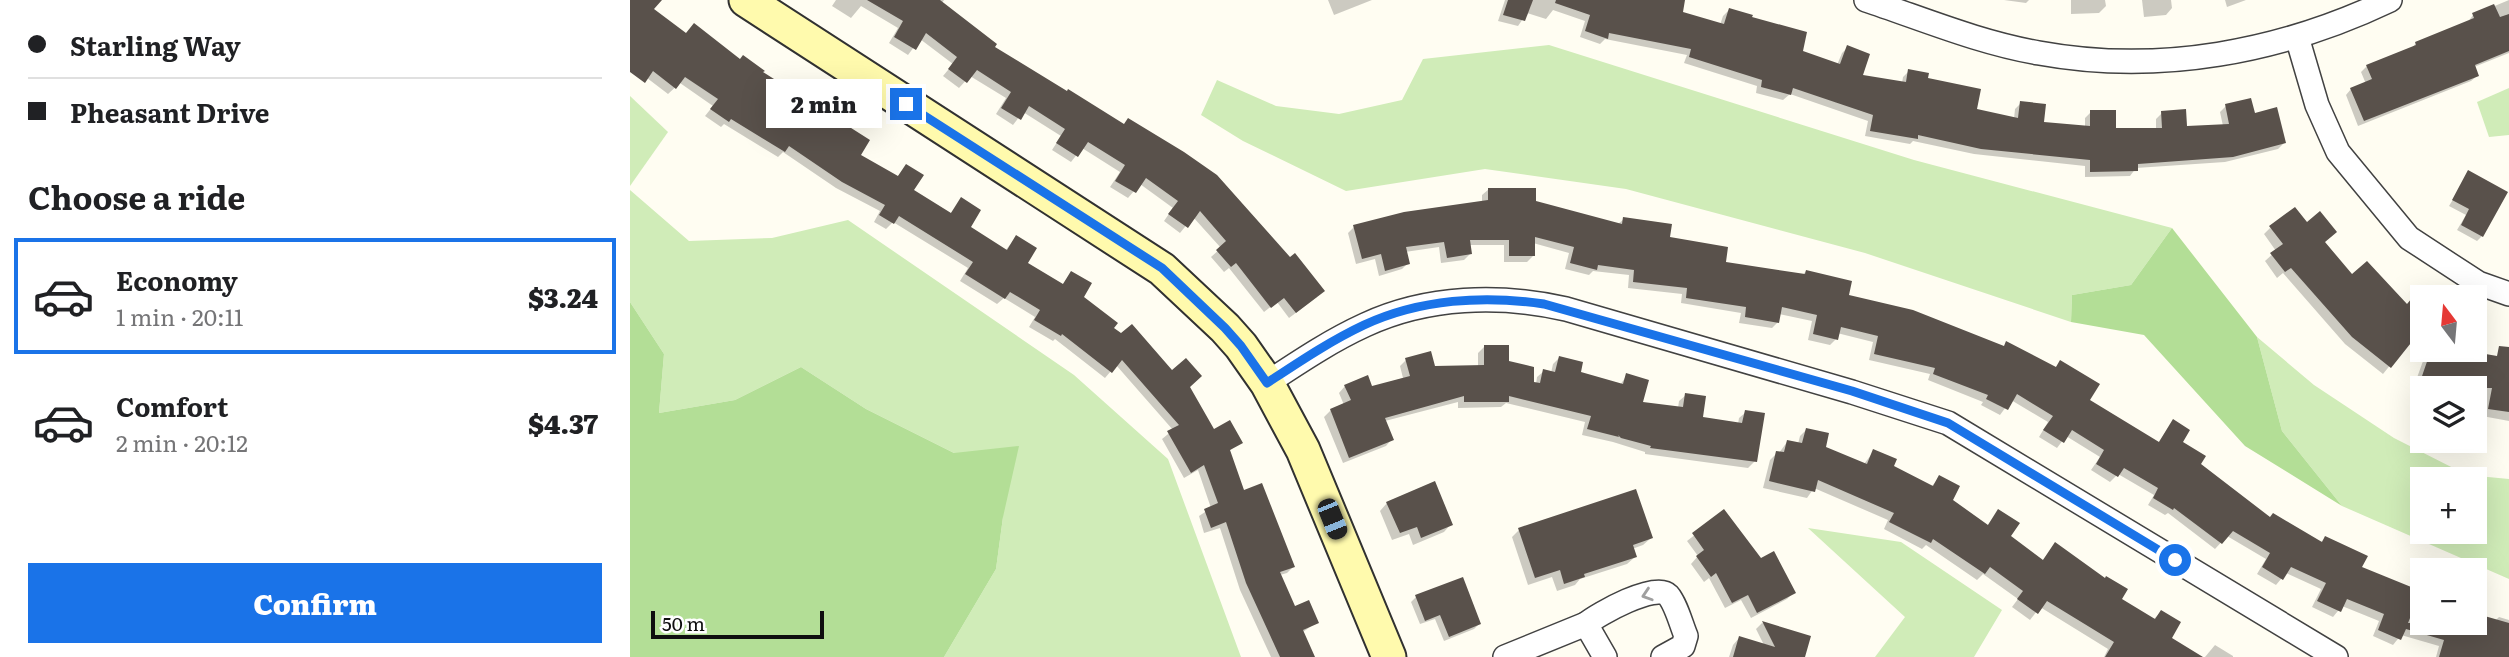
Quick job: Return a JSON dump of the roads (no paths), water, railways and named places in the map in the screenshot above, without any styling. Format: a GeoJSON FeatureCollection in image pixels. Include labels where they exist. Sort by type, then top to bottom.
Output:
{"type":"FeatureCollection","features":[{"type":"Feature","properties":{"kind":"street"},"geometry":{"type":"LineString","coordinates":[[746,0],[1162,268],[1233,337],[1267,383],[1303,450],[1389,657]]}},
{"type":"Feature","properties":{"kind":"street"},"geometry":{"type":"LineString","coordinates":[[1866,0],[2009,47],[2072,58],[2142,61],[2176,60],[2255,48],[2329,27],[2390,0]]}},
{"type":"Feature","properties":{"kind":"street"},"geometry":{"type":"LineString","coordinates":[[2297,37],[2317,105],[2338,152],[2400,228],[2409,238],[2478,283],[2509,294]]}},
{"type":"Feature","properties":{"kind":"street"},"geometry":{"type":"LineString","coordinates":[[1267,383],[1323,347],[1367,324],[1421,307],[1458,301],[1497,300],[1522,301],[1566,309],[1852,391],[1948,423],[2336,657]]}},
{"type":"Feature","properties":{"kind":"street"},"geometry":{"type":"LineString","coordinates":[[1505,657],[1586,624],[1606,611],[1650,592],[1665,592],[1669,595],[1686,642],[1679,650],[1662,657]]}},
{"type":"Feature","properties":{"kind":"street"},"geometry":{"type":"LineString","coordinates":[[1586,624],[1605,657]]}}]}
